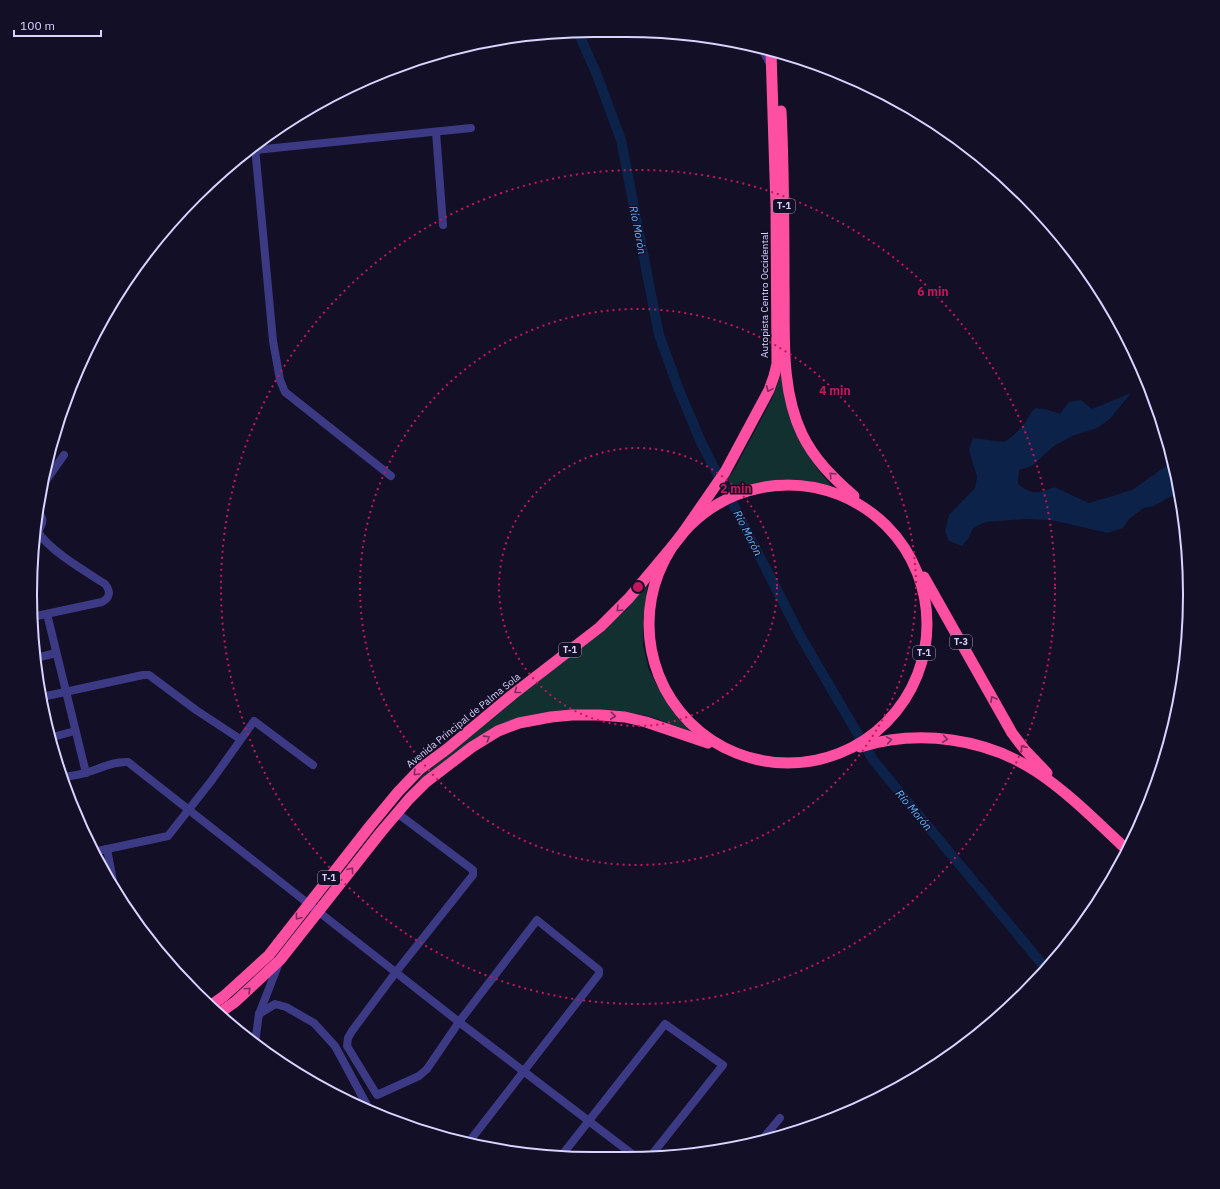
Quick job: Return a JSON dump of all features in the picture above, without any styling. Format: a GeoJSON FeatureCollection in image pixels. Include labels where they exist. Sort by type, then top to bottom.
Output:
{"type":"FeatureCollection","features":[{"type":"Feature","properties":{"kind":"highway","name":"Autopista Centro Occidental"},"geometry":{"type":"LineString","coordinates":[[680,536],[736,452],[769,390],[777,364],[776,200],[771,56]]}},
{"type":"Feature","properties":{"kind":"highway","name":"Autopista Centro Occidental"},"geometry":{"type":"LineString","coordinates":[[778,59],[784,207],[785,351],[790,398],[801,434],[813,454],[831,475],[871,511]]}},
{"type":"Feature","properties":{"kind":"highway","name":"T-1"},"geometry":{"type":"LineString","coordinates":[[223,1010],[235,1002],[280,960],[397,813],[426,782],[472,747],[498,731],[519,723],[539,719],[585,714],[625,717],[660,726],[734,753],[767,762],[789,764],[817,760],[844,752],[869,741],[889,720],[903,702],[914,682],[924,650],[927,628],[925,600],[918,573],[908,553],[895,534],[871,511],[842,495],[809,486],[787,484],[765,486],[734,495],[716,504],[695,520],[680,536],[662,565],[652,597],[649,620],[652,653],[663,685],[681,713],[705,736],[734,753]]}},
{"type":"Feature","properties":{"kind":"highway","name":"Avenida Principal de Palma Sola"},"geometry":{"type":"LineString","coordinates":[[215,1003],[269,955],[370,826],[398,792],[420,769],[600,626],[630,598],[680,536]]}},
{"type":"Feature","properties":{"kind":"highway","name":"T-3"},"geometry":{"type":"LineString","coordinates":[[908,553],[922,574],[1012,733],[1025,750],[1069,796],[1123,846]]}},
{"type":"Feature","properties":{"kind":"highway","name":"T-3"},"geometry":{"type":"LineString","coordinates":[[869,741],[917,737],[972,744],[1004,755],[1030,768],[1069,796]]}},
{"type":"Feature","properties":{"kind":"street"},"geometry":{"type":"LineString","coordinates":[[765,55],[772,68]]}},
{"type":"Feature","properties":{"kind":"street"},"geometry":{"type":"LineString","coordinates":[[262,147],[471,128]]}},
{"type":"Feature","properties":{"kind":"street"},"geometry":{"type":"LineString","coordinates":[[436,132],[443,225]]}},
{"type":"Feature","properties":{"kind":"street"},"geometry":{"type":"LineString","coordinates":[[254,152],[273,341],[280,380],[285,392],[391,476]]}},
{"type":"Feature","properties":{"kind":"street"},"geometry":{"type":"LineString","coordinates":[[51,474],[64,455]]}},
{"type":"Feature","properties":{"kind":"street"},"geometry":{"type":"LineString","coordinates":[[38,616],[102,602],[107,598],[109,592],[105,584],[62,554],[40,536]]}},
{"type":"Feature","properties":{"kind":"street"},"geometry":{"type":"LineString","coordinates":[[47,614],[86,773]]}},
{"type":"Feature","properties":{"kind":"street"},"geometry":{"type":"LineString","coordinates":[[41,657],[56,653]]}},
{"type":"Feature","properties":{"kind":"street"},"geometry":{"type":"LineString","coordinates":[[47,696],[149,675],[196,710],[240,739]]}},
{"type":"Feature","properties":{"kind":"street"},"geometry":{"type":"LineString","coordinates":[[99,851],[168,836],[212,780],[254,721],[313,765]]}},
{"type":"Feature","properties":{"kind":"street"},"geometry":{"type":"LineString","coordinates":[[55,736],[76,731]]}},
{"type":"Feature","properties":{"kind":"street"},"geometry":{"type":"LineString","coordinates":[[68,776],[86,773],[108,765],[128,762],[334,925],[629,1152]]}},
{"type":"Feature","properties":{"kind":"street"},"geometry":{"type":"LineString","coordinates":[[397,813],[473,870],[473,875],[396,972],[348,1038],[347,1046],[377,1095],[419,1076],[427,1069],[459,1022],[537,920],[599,970],[599,974],[472,1138]]}},
{"type":"Feature","properties":{"kind":"street"},"geometry":{"type":"LineString","coordinates":[[107,849],[111,872]]}},
{"type":"Feature","properties":{"kind":"street"},"geometry":{"type":"LineString","coordinates":[[257,1038],[259,1014],[266,992],[280,960]]}},
{"type":"Feature","properties":{"kind":"street"},"geometry":{"type":"LineString","coordinates":[[259,1014],[275,1004],[286,1007],[314,1023],[335,1046],[366,1103]]}},
{"type":"Feature","properties":{"kind":"street"},"geometry":{"type":"LineString","coordinates":[[565,1151],[665,1024],[723,1065],[655,1151]]}},
{"type":"Feature","properties":{"kind":"street"},"geometry":{"type":"LineString","coordinates":[[768,1133],[780,1118]]}},
{"type":"Feature","properties":{"kind":"green space"},"geometry":{"type":"Polygon","coordinates":[[[781,375],[791,417],[800,440],[815,465],[832,486],[810,481],[782,479],[733,490],[727,478],[733,472],[771,401],[781,375]]]}},
{"type":"Feature","properties":{"kind":"green space"},"geometry":{"type":"Polygon","coordinates":[[[648,582],[643,620],[643,645],[649,670],[675,714],[694,731],[692,733],[652,717],[622,711],[598,710],[540,714],[421,780],[419,778],[491,718],[597,635],[626,610],[648,582]]]}},
{"type":"Feature","properties":{"kind":"water"},"geometry":{"type":"Polygon","coordinates":[[[1131,393],[1110,419],[1097,428],[1072,436],[1054,446],[1032,466],[1019,470],[1018,484],[1031,492],[1044,491],[1054,487],[1089,503],[1132,490],[1167,465],[1174,496],[1154,506],[1144,508],[1129,519],[1123,528],[1108,533],[1051,520],[1025,519],[986,522],[973,528],[968,539],[962,546],[949,541],[945,532],[949,515],[975,488],[977,477],[969,450],[973,438],[1004,442],[1020,429],[1036,408],[1045,409],[1060,414],[1069,402],[1081,400],[1092,409],[1131,393]]]}},
{"type":"Feature","properties":{"kind":"waterway","name":"Río Morón"},"geometry":{"type":"LineString","coordinates":[[580,37],[597,75],[621,140],[659,335],[679,390],[701,442],[801,637],[873,760],[1043,965]]}}]}
